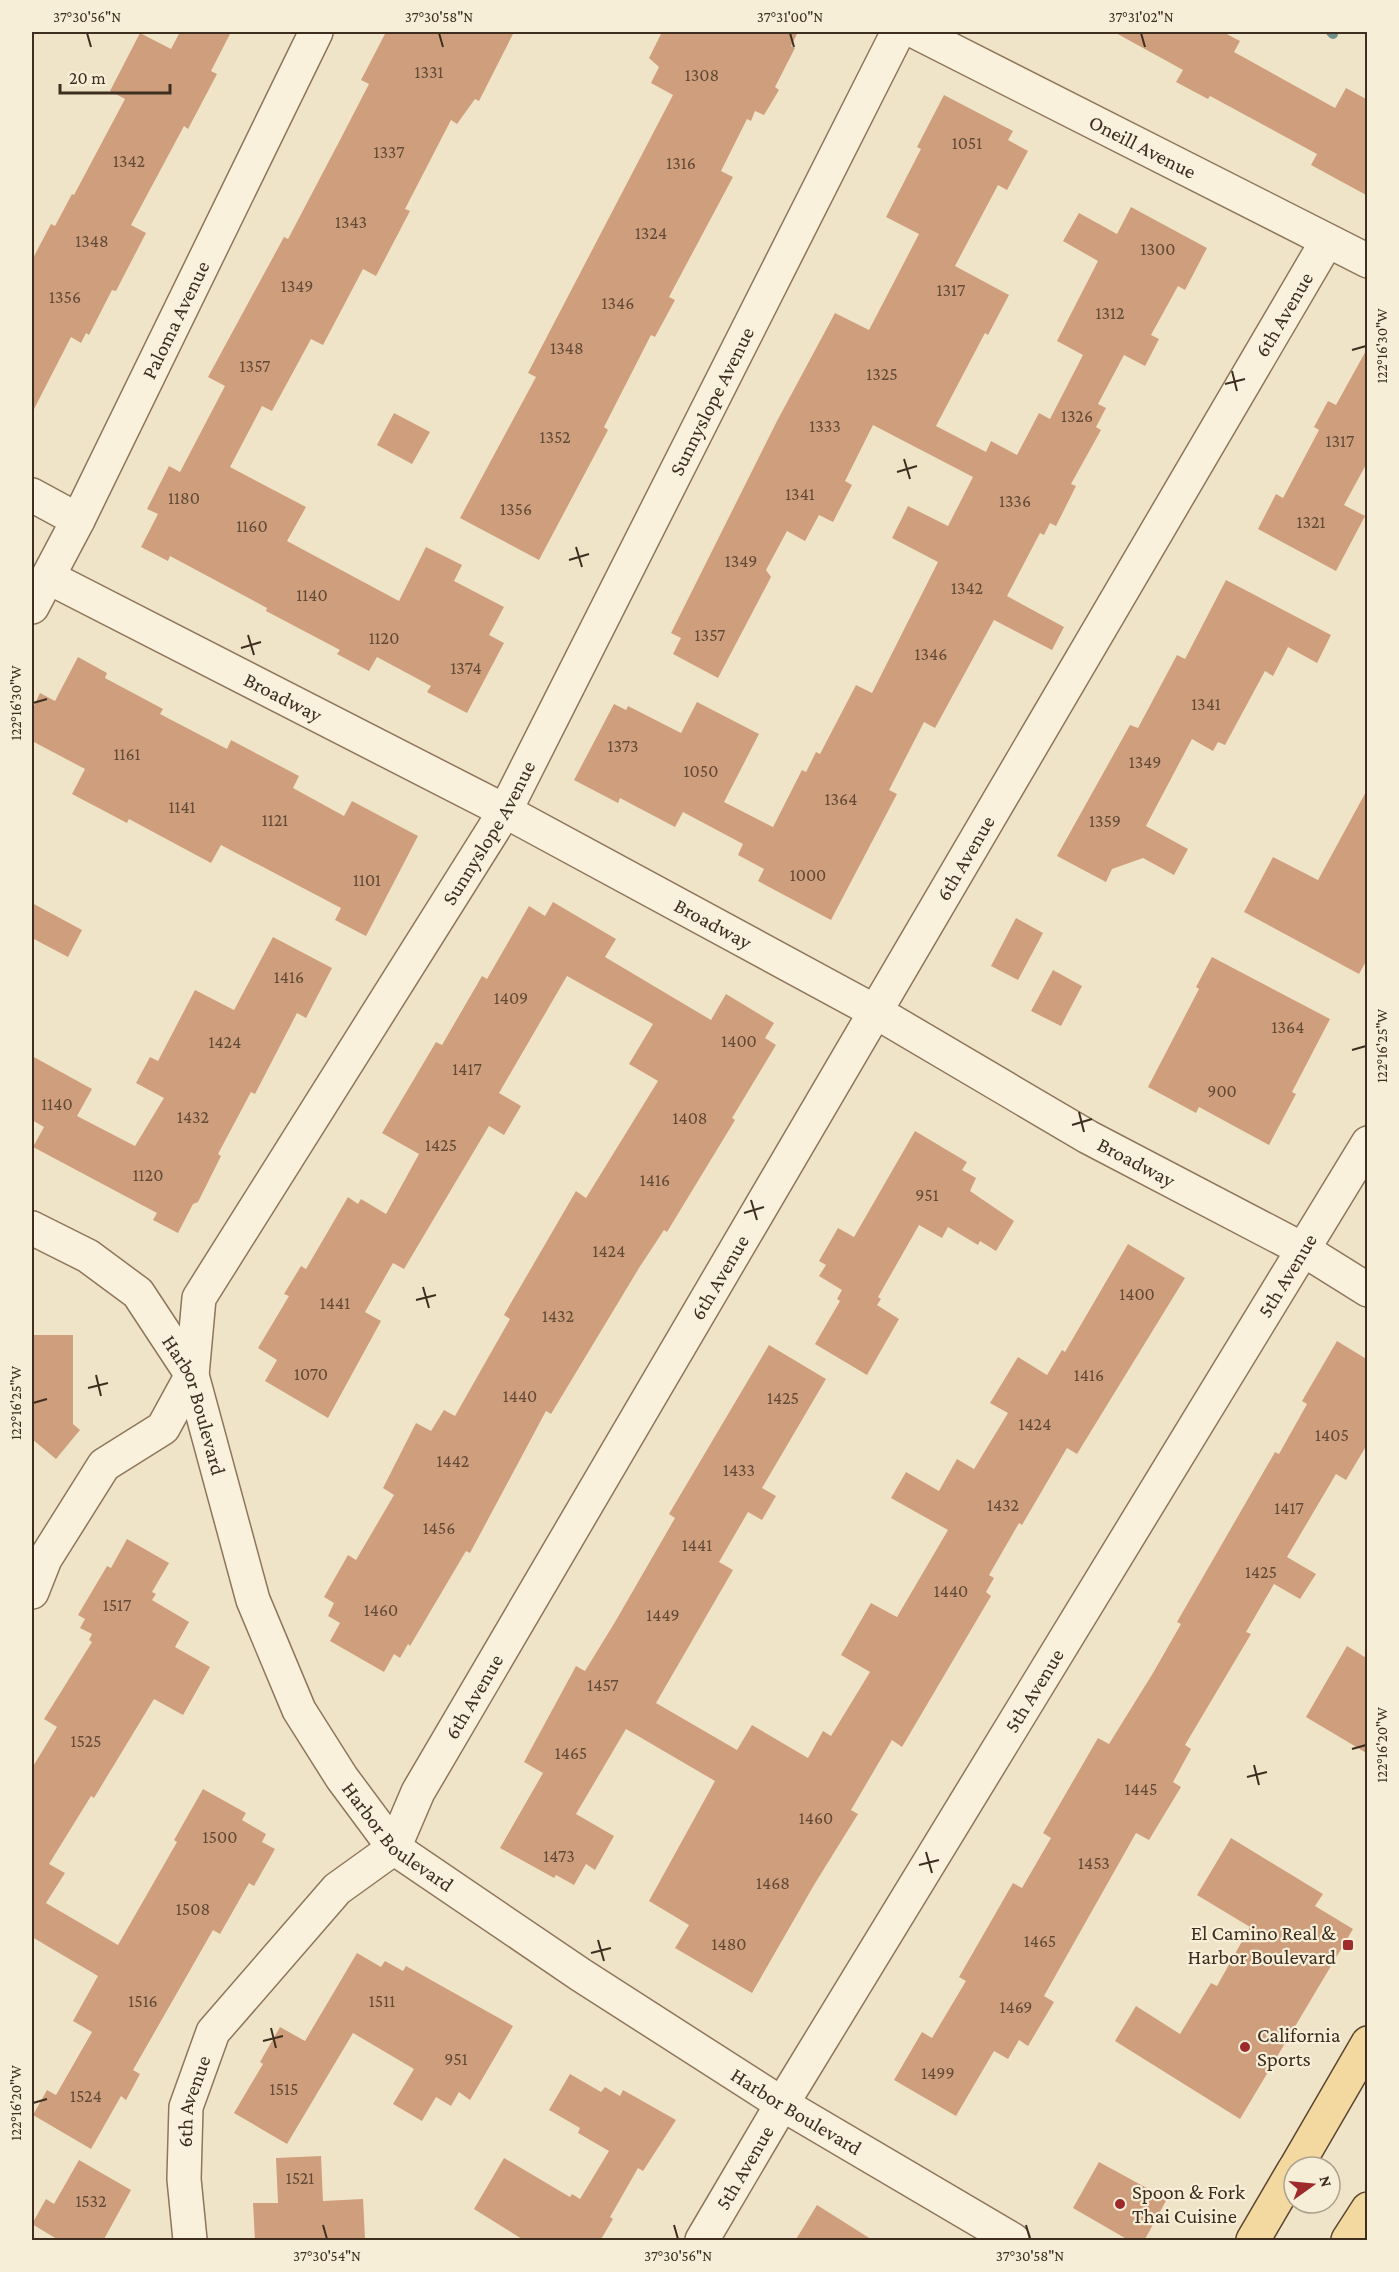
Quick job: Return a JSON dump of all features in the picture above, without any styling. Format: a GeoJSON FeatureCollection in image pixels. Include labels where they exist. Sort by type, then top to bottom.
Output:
{"type":"FeatureCollection","features":[{"type":"Feature","properties":{"kind":"main road"},"geometry":{"type":"LineString","coordinates":[[1303,2155],[1368,2043]]}},
{"type":"Feature","properties":{"kind":"main road"},"geometry":{"type":"LineString","coordinates":[[1253,2241],[1282,2191]]}},
{"type":"Feature","properties":{"kind":"main road"},"geometry":{"type":"LineString","coordinates":[[1348,2241],[1368,2209]]}},
{"type":"Feature","properties":{"kind":"street","name":"Paloma Avenue"},"geometry":{"type":"LineString","coordinates":[[32,607],[78,520],[316,32]]}},
{"type":"Feature","properties":{"kind":"street","name":"Sunnyslope Avenue"},"geometry":{"type":"LineString","coordinates":[[32,1592],[45,1560],[104,1465],[163,1428],[192,1375],[200,1298],[505,811],[898,32]]}},
{"type":"Feature","properties":{"kind":"street","name":"Oneill Avenue"},"geometry":{"type":"LineString","coordinates":[[916,32],[1368,261]]}},
{"type":"Feature","properties":{"kind":"street","name":"6th Avenue"},"geometry":{"type":"LineString","coordinates":[[190,2241],[184,2179],[186,2107],[213,2032],[337,1889],[394,1848],[418,1792],[1327,241]]}},
{"type":"Feature","properties":{"kind":"street"},"geometry":{"type":"LineString","coordinates":[[32,495],[78,520]]}},
{"type":"Feature","properties":{"kind":"street","name":"Broadway"},"geometry":{"type":"LineString","coordinates":[[48,577],[505,811],[876,1012],[1089,1137],[1304,1250],[1368,1290]]}},
{"type":"Feature","properties":{"kind":"street","name":"5th Avenue"},"geometry":{"type":"LineString","coordinates":[[702,2241],[782,2104],[1368,1143]]}},
{"type":"Feature","properties":{"kind":"street","name":"Harbor Boulevard"},"geometry":{"type":"LineString","coordinates":[[32,1228],[88,1256],[138,1293],[192,1375],[253,1600],[299,1710],[342,1778],[394,1848],[581,1975],[782,2104],[1013,2241]]}},
{"type":"Feature","properties":{"kind":"building"},"geometry":{"type":"Polygon","coordinates":[[[180,32],[231,32],[211,71],[217,74],[188,129],[184,126],[131,225],[146,233],[116,291],[112,290],[89,335],[86,333],[81,343],[71,337],[32,413],[32,260],[51,224],[55,226],[72,194],[74,195],[125,99],[110,91],[140,33],[171,49],[180,32]]]}},
{"type":"Feature","properties":{"kind":"building"},"geometry":{"type":"Polygon","coordinates":[[[386,32],[514,32],[479,101],[475,99],[457,124],[451,120],[405,209],[410,211],[376,276],[363,269],[323,345],[311,339],[272,411],[262,406],[230,467],[306,507],[287,541],[399,601],[426,547],[462,565],[454,581],[504,607],[489,635],[504,643],[467,713],[427,692],[431,686],[377,657],[369,671],[337,654],[340,650],[266,611],[267,608],[170,556],[168,561],[141,547],[158,514],[147,509],[169,466],[180,472],[225,386],[208,377],[284,237],[288,239],[369,84],[361,80],[386,32]]]}},
{"type":"Feature","properties":{"kind":"building"},"geometry":{"type":"Polygon","coordinates":[[[662,32],[798,32],[791,46],[795,48],[775,87],[779,90],[764,115],[755,111],[751,121],[747,119],[721,171],[733,177],[669,297],[675,300],[655,337],[651,335],[604,427],[608,430],[539,560],[460,518],[536,377],[528,373],[673,95],[651,83],[659,67],[649,58],[662,32]]]}},
{"type":"Feature","properties":{"kind":"building"},"geometry":{"type":"Polygon","coordinates":[[[1114,32],[1223,32],[1240,41],[1234,52],[1335,108],[1346,88],[1368,100],[1368,196],[1311,165],[1317,154],[1210,96],[1208,99],[1176,82],[1183,70],[1114,32]]]}},
{"type":"Feature","properties":{"kind":"building"},"geometry":{"type":"Polygon","coordinates":[[[944,95],[1013,131],[1008,140],[1028,151],[1007,190],[998,185],[955,266],[1009,295],[988,335],[985,333],[936,426],[986,452],[991,441],[1017,455],[1039,413],[1050,419],[1083,355],[1057,341],[1098,261],[1063,241],[1079,213],[1117,234],[1131,207],[1207,248],[1185,290],[1178,286],[1151,335],[1159,339],[1145,366],[1124,355],[1098,404],[1106,408],[1096,427],[1101,430],[1071,484],[1076,486],[1056,526],[1050,523],[1044,535],[1040,533],[1007,596],[1064,627],[1052,650],[994,620],[935,728],[924,722],[889,790],[897,794],[831,920],[758,881],[764,869],[738,855],[743,844],[683,812],[675,827],[620,798],[618,803],[574,780],[614,704],[626,710],[628,706],[681,733],[697,702],[759,734],[724,802],[773,827],[802,770],[806,772],[816,752],[820,754],[856,685],[872,693],[938,562],[892,538],[908,506],[948,526],[973,477],[873,425],[845,481],[852,485],[833,522],[819,515],[805,541],[787,531],[766,570],[771,577],[718,678],[673,654],[681,638],[671,633],[777,421],[835,313],[869,330],[919,234],[886,217],[921,149],[917,147],[944,95]]]}},
{"type":"Feature","properties":{"kind":"building"},"geometry":{"type":"Polygon","coordinates":[[[1368,347],[1368,461],[1344,505],[1365,516],[1336,571],[1258,529],[1276,494],[1283,498],[1319,430],[1314,427],[1328,401],[1336,405],[1368,347]]]}},
{"type":"Feature","properties":{"kind":"building"},"geometry":{"type":"Polygon","coordinates":[[[394,413],[430,432],[412,464],[377,445],[394,413]]]}},
{"type":"Feature","properties":{"kind":"building"},"geometry":{"type":"Polygon","coordinates":[[[1226,580],[1331,635],[1317,663],[1288,647],[1273,676],[1265,671],[1225,745],[1218,742],[1213,751],[1192,739],[1146,826],[1188,849],[1174,875],[1143,858],[1112,869],[1106,882],[1057,856],[1130,725],[1138,728],[1177,655],[1185,659],[1226,580]]]}},
{"type":"Feature","properties":{"kind":"building"},"geometry":{"type":"Polygon","coordinates":[[[78,657],[107,673],[105,678],[163,709],[160,714],[227,749],[231,740],[299,776],[293,788],[344,816],[352,801],[418,836],[366,936],[335,920],[341,908],[221,845],[211,863],[129,819],[127,823],[72,794],[85,769],[32,741],[32,710],[40,693],[55,701],[78,657]]]}},
{"type":"Feature","properties":{"kind":"building"},"geometry":{"type":"Polygon","coordinates":[[[1368,788],[1368,958],[1359,974],[1244,912],[1273,857],[1318,880],[1368,788]]]}},
{"type":"Feature","properties":{"kind":"building"},"geometry":{"type":"Polygon","coordinates":[[[553,902],[616,939],[605,957],[711,1020],[726,994],[774,1023],[765,1038],[776,1045],[732,1118],[735,1120],[667,1232],[664,1230],[639,1268],[551,1414],[546,1411],[470,1553],[466,1551],[410,1646],[408,1644],[400,1658],[394,1654],[384,1672],[330,1641],[340,1623],[328,1616],[334,1603],[324,1597],[348,1555],[356,1560],[394,1495],[383,1488],[416,1423],[431,1431],[444,1410],[455,1416],[510,1319],[504,1315],[576,1191],[586,1198],[658,1081],[629,1064],[653,1024],[567,976],[499,1093],[521,1106],[504,1135],[489,1126],[404,1269],[393,1263],[365,1312],[381,1321],[328,1418],[265,1381],[277,1360],[258,1348],[289,1296],[284,1294],[301,1266],[306,1269],[348,1197],[358,1204],[361,1199],[386,1214],[419,1154],[382,1133],[436,1042],[442,1045],[482,976],[487,979],[529,906],[545,916],[553,902]]]}},
{"type":"Feature","properties":{"kind":"building"},"geometry":{"type":"Polygon","coordinates":[[[32,903],[82,930],[68,957],[32,938],[32,903]]]}},
{"type":"Feature","properties":{"kind":"building"},"geometry":{"type":"Polygon","coordinates":[[[1016,918],[1043,933],[1018,980],[991,966],[1016,918]]]}},
{"type":"Feature","properties":{"kind":"building"},"geometry":{"type":"Polygon","coordinates":[[[273,937],[332,968],[306,1018],[297,1013],[255,1094],[251,1092],[218,1154],[221,1156],[198,1202],[193,1204],[178,1233],[153,1220],[157,1213],[33,1147],[44,1127],[32,1120],[32,1056],[92,1089],[77,1116],[135,1146],[164,1098],[136,1083],[150,1057],[158,1061],[195,990],[234,1010],[273,937]]]}},
{"type":"Feature","properties":{"kind":"building"},"geometry":{"type":"Polygon","coordinates":[[[1212,957],[1330,1019],[1292,1092],[1296,1094],[1269,1145],[1199,1107],[1196,1113],[1148,1087],[1199,989],[1196,987],[1212,957]]]}},
{"type":"Feature","properties":{"kind":"building"},"geometry":{"type":"Polygon","coordinates":[[[1053,970],[1082,986],[1061,1026],[1031,1011],[1053,970]]]}},
{"type":"Feature","properties":{"kind":"building"},"geometry":{"type":"Polygon","coordinates":[[[915,1131],[967,1162],[962,1170],[976,1178],[970,1191],[1014,1221],[996,1251],[980,1241],[978,1245],[948,1227],[942,1238],[919,1225],[878,1297],[881,1299],[877,1305],[899,1319],[867,1375],[815,1344],[840,1301],[837,1299],[842,1290],[819,1276],[826,1265],[819,1261],[838,1228],[854,1237],[915,1131]]]}},
{"type":"Feature","properties":{"kind":"building"},"geometry":{"type":"Polygon","coordinates":[[[1128,1244],[1185,1278],[1077,1454],[1067,1448],[1022,1525],[1019,1523],[989,1575],[994,1578],[986,1592],[991,1596],[902,1747],[892,1740],[851,1810],[858,1814],[752,1993],[675,1948],[689,1925],[649,1901],[715,1781],[626,1729],[576,1814],[614,1836],[595,1870],[586,1864],[574,1885],[556,1875],[554,1878],[500,1848],[543,1773],[524,1762],[576,1666],[585,1671],[615,1622],[675,1518],[669,1514],[769,1345],[826,1379],[762,1488],[776,1496],[762,1520],[748,1512],[719,1562],[733,1570],[656,1703],[737,1750],[752,1725],[808,1758],[823,1731],[831,1736],[870,1672],[841,1655],[871,1603],[897,1617],[948,1530],[891,1498],[906,1472],[939,1491],[957,1459],[974,1469],[1008,1413],[990,1403],[1018,1357],[1047,1375],[1062,1350],[1065,1352],[1128,1244]]]}},
{"type":"Feature","properties":{"kind":"building"},"geometry":{"type":"Polygon","coordinates":[[[32,1335],[73,1335],[73,1424],[80,1430],[56,1459],[32,1439],[32,1335]]]}},
{"type":"Feature","properties":{"kind":"building"},"geometry":{"type":"Polygon","coordinates":[[[1337,1341],[1368,1360],[1368,1443],[1346,1480],[1336,1474],[1287,1557],[1316,1574],[1300,1599],[1274,1584],[1246,1632],[1251,1634],[1185,1745],[1191,1749],[1173,1782],[1181,1787],[1149,1840],[1136,1833],[1044,1996],[1054,2002],[1028,2046],[1019,2040],[1008,2059],[994,2051],[956,2116],[894,2080],[922,2032],[932,2038],[966,1981],[959,1977],[1013,1883],[1022,1888],[1051,1838],[1043,1833],[1098,1738],[1109,1744],[1153,1673],[1181,1624],[1177,1622],[1275,1452],[1279,1454],[1307,1404],[1302,1401],[1337,1341]]]}},
{"type":"Feature","properties":{"kind":"building"},"geometry":{"type":"Polygon","coordinates":[[[127,1539],[169,1563],[152,1592],[156,1594],[152,1600],[189,1622],[175,1647],[210,1667],[183,1715],[154,1699],[94,1798],[91,1796],[49,1864],[65,1873],[46,1903],[118,1945],[177,1842],[174,1840],[203,1789],[246,1813],[242,1820],[266,1834],[262,1842],[275,1849],[254,1886],[249,1883],[220,1934],[213,1930],[133,2070],[140,2074],[126,2100],[121,2096],[91,2149],[33,2115],[47,2090],[56,2095],[92,2032],[73,2021],[98,1976],[32,1937],[32,1768],[57,1727],[44,1719],[92,1642],[89,1640],[92,1634],[80,1628],[85,1619],[78,1615],[107,1566],[111,1568],[127,1539]]]}},
{"type":"Feature","properties":{"kind":"building"},"geometry":{"type":"Polygon","coordinates":[[[1347,1646],[1368,1659],[1368,1754],[1306,1717],[1347,1646]]]}},
{"type":"Feature","properties":{"kind":"building"},"geometry":{"type":"Polygon","coordinates":[[[1231,1838],[1323,1894],[1315,1906],[1353,1929],[1240,2119],[1115,2041],[1136,2006],[1180,2034],[1211,1983],[1217,1986],[1250,1927],[1197,1895],[1231,1838]]]}},
{"type":"Feature","properties":{"kind":"building"},"geometry":{"type":"Polygon","coordinates":[[[357,1953],[381,1967],[385,1961],[403,1971],[406,1966],[513,2026],[470,2100],[459,2092],[451,2106],[436,2097],[422,2121],[393,2104],[414,2069],[353,2033],[287,2144],[234,2113],[263,2064],[260,2062],[280,2027],[305,2041],[357,1953]]]}},
{"type":"Feature","properties":{"kind":"building"},"geometry":{"type":"Polygon","coordinates":[[[570,2074],[601,2092],[605,2087],[620,2096],[623,2090],[676,2120],[643,2171],[638,2168],[610,2217],[613,2219],[600,2241],[525,2241],[474,2209],[504,2158],[570,2197],[572,2194],[580,2199],[609,2151],[578,2133],[580,2128],[549,2110],[570,2074]]]}},
{"type":"Feature","properties":{"kind":"building"},"geometry":{"type":"Polygon","coordinates":[[[321,2156],[323,2201],[363,2199],[365,2238],[255,2241],[253,2203],[278,2203],[276,2158],[321,2156]]]}},
{"type":"Feature","properties":{"kind":"building"},"geometry":{"type":"Polygon","coordinates":[[[79,2160],[131,2190],[103,2241],[60,2241],[32,2224],[46,2199],[54,2204],[79,2160]]]}},
{"type":"Feature","properties":{"kind":"building","name":"Spoon & Fork Thai Cuisine"},"geometry":{"type":"Polygon","coordinates":[[[1099,2162],[1167,2199],[1144,2241],[1130,2241],[1073,2208],[1099,2162]]]}},
{"type":"Feature","properties":{"kind":"building"},"geometry":{"type":"Polygon","coordinates":[[[817,2205],[874,2241],[795,2241],[817,2205]]]}},
{"type":"Feature","properties":{"kind":"place","name":"El Camino Real & Harbor Boulevard"},"geometry":{"type":"Point","coordinates":[1348,1945]}},
{"type":"Feature","properties":{"kind":"place","name":"California Sports"},"geometry":{"type":"Point","coordinates":[1245,2047]}},
{"type":"Feature","properties":{"kind":"place","name":"Spoon & Fork Thai Cuisine"},"geometry":{"type":"Point","coordinates":[1120,2204]}}]}
